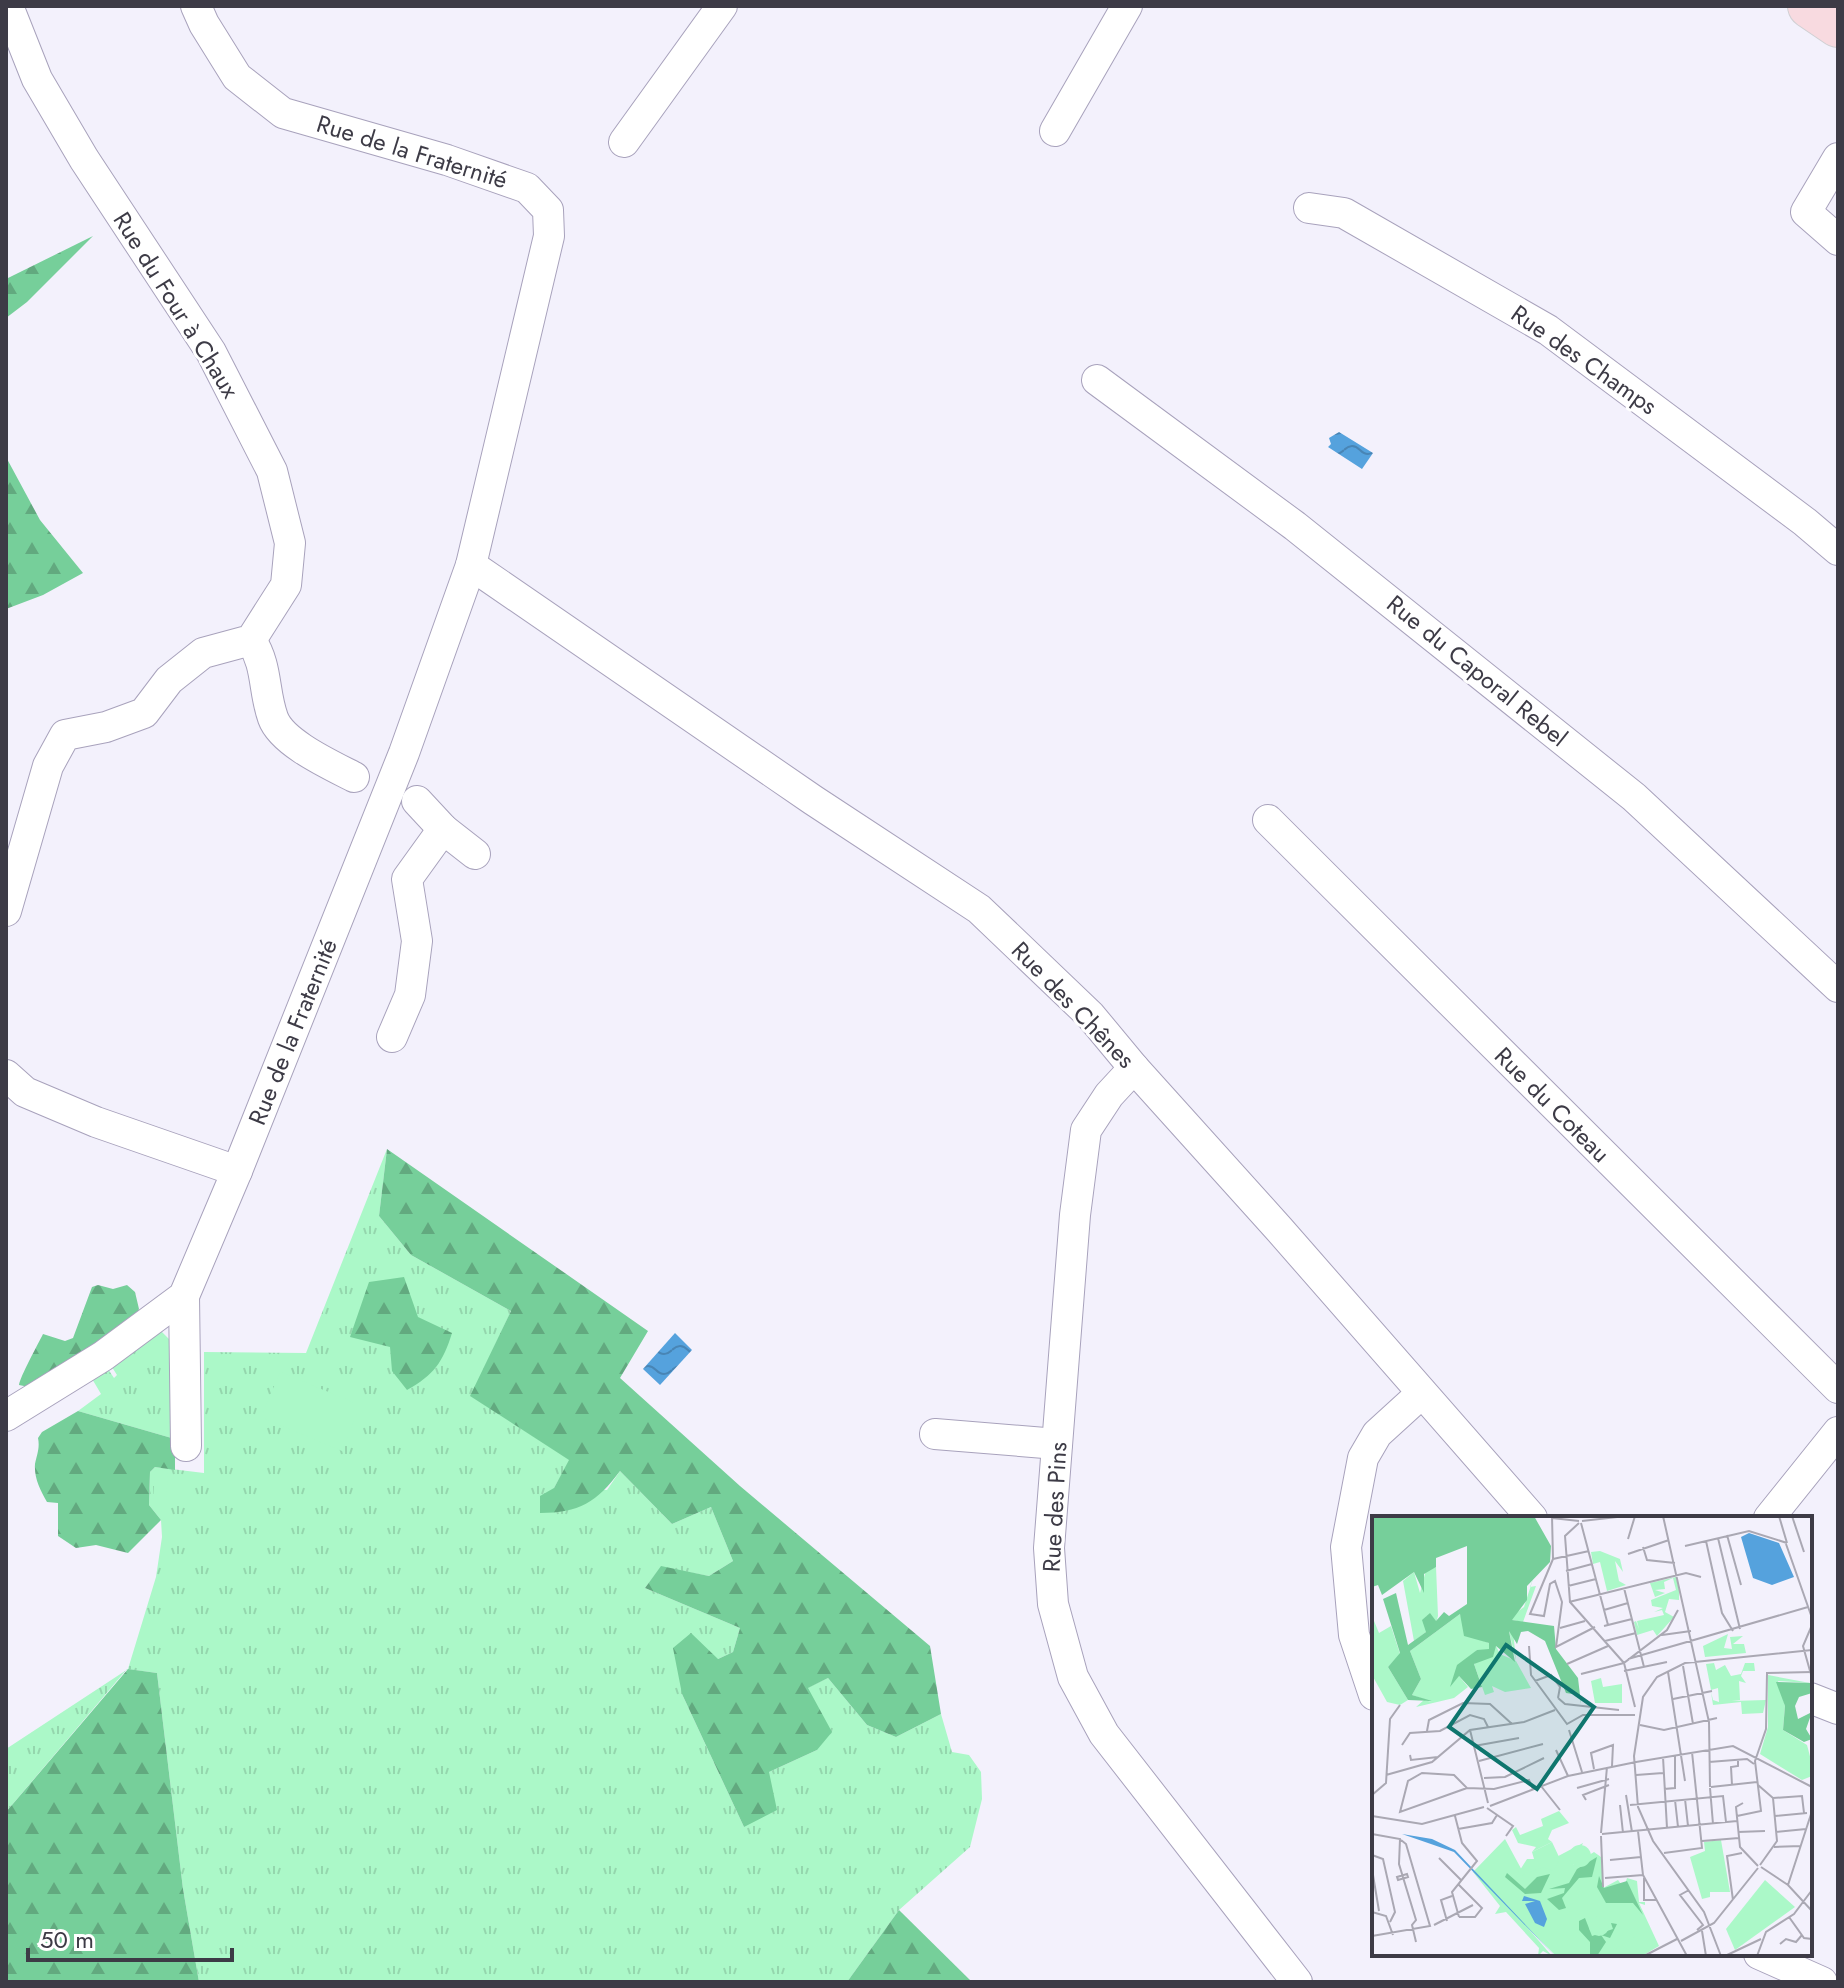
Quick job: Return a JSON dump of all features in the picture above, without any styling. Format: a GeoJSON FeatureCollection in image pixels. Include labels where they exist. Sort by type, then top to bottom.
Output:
{"type":"FeatureCollection","features":[{"type":"Feature","properties":{"kind":"main road"},"geometry":{"type":"LineString","coordinates":[[1810,6],[1838,25]]}},
{"type":"Feature","properties":{"kind":"street","name":"Rue du Four à Chaux"},"geometry":{"type":"LineString","coordinates":[[8,6],[37,79],[84,159],[211,352],[272,471],[290,543],[286,585],[251,640]]}},
{"type":"Feature","properties":{"kind":"street","name":"Rue de la Fraternité"},"geometry":{"type":"LineString","coordinates":[[184,1296],[404,753],[471,565],[549,236],[548,210],[527,188],[447,160],[283,113],[237,77],[196,6]]}},
{"type":"Feature","properties":{"kind":"street"},"geometry":{"type":"LineString","coordinates":[[624,142],[722,6]]}},
{"type":"Feature","properties":{"kind":"street"},"geometry":{"type":"LineString","coordinates":[[1055,131],[1127,6]]}},
{"type":"Feature","properties":{"kind":"street"},"geometry":{"type":"LineString","coordinates":[[1838,158],[1806,212],[1838,240]]}},
{"type":"Feature","properties":{"kind":"street","name":"Rue des Champs"},"geometry":{"type":"LineString","coordinates":[[1309,208],[1344,213],[1548,330],[1838,550]]}},
{"type":"Feature","properties":{"kind":"street","name":"Rue du Caporal Rebel"},"geometry":{"type":"LineString","coordinates":[[1097,380],[1295,526],[1634,797],[1838,987]]}},
{"type":"Feature","properties":{"kind":"street","name":"Rue des Chênes"},"geometry":{"type":"LineString","coordinates":[[471,565],[813,800],[979,909],[1090,1015],[1530,1516]]}},
{"type":"Feature","properties":{"kind":"street"},"geometry":{"type":"LineString","coordinates":[[6,911],[48,766],[65,735],[106,727],[144,713],[169,680],[203,653],[251,640],[261,656],[274,722],[295,744],[354,777]]}},
{"type":"Feature","properties":{"kind":"street"},"geometry":{"type":"LineString","coordinates":[[417,801],[443,829],[475,854]]}},
{"type":"Feature","properties":{"kind":"street","name":"Rue du Coteau"},"geometry":{"type":"LineString","coordinates":[[1268,820],[1838,1388]]}},
{"type":"Feature","properties":{"kind":"street"},"geometry":{"type":"LineString","coordinates":[[392,1037],[410,995],[417,941],[407,879],[443,829]]}},
{"type":"Feature","properties":{"kind":"street","name":"Rue des Pins"},"geometry":{"type":"LineString","coordinates":[[1134,1068],[1109,1095],[1086,1130],[1075,1215],[1049,1548],[1053,1604],[1073,1677],[1104,1734],[1297,1982]]}},
{"type":"Feature","properties":{"kind":"street"},"geometry":{"type":"LineString","coordinates":[[6,1075],[25,1092],[96,1122],[237,1171]]}},
{"type":"Feature","properties":{"kind":"street"},"geometry":{"type":"LineString","coordinates":[[184,1296],[186,1446]]}},
{"type":"Feature","properties":{"kind":"street"},"geometry":{"type":"LineString","coordinates":[[6,1416],[103,1356],[184,1296]]}},
{"type":"Feature","properties":{"kind":"street"},"geometry":{"type":"LineString","coordinates":[[1372,1689],[1354,1635],[1346,1547],[1363,1458],[1377,1434],[1422,1393]]}},
{"type":"Feature","properties":{"kind":"street"},"geometry":{"type":"LineString","coordinates":[[1771,1516],[1838,1432]]}},
{"type":"Feature","properties":{"kind":"street"},"geometry":{"type":"LineString","coordinates":[[935,1434],[1057,1444]]}},
{"type":"Feature","properties":{"kind":"street"},"geometry":{"type":"LineString","coordinates":[[1812,1699],[1838,1709]]}},
{"type":"Feature","properties":{"kind":"street"},"geometry":{"type":"LineString","coordinates":[[1764,1956],[1822,1982]]}},
{"type":"Feature","properties":{"kind":"green space"},"geometry":{"type":"Polygon","coordinates":[[[93,236],[27,302],[6,318],[6,279],[93,236]]]}},
{"type":"Feature","properties":{"kind":"green space"},"geometry":{"type":"Polygon","coordinates":[[[6,457],[40,520],[83,573],[43,595],[6,609],[6,457]]]}},
{"type":"Feature","properties":{"kind":"green space"},"geometry":{"type":"Polygon","coordinates":[[[387,1149],[379,1216],[411,1255],[511,1311],[471,1396],[570,1460],[554,1488],[607,1490],[620,1471],[672,1524],[711,1507],[733,1561],[709,1576],[661,1567],[645,1588],[740,1628],[733,1652],[718,1659],[682,1694],[744,1827],[769,1772],[817,1750],[807,1688],[828,1678],[867,1725],[896,1737],[941,1714],[952,1752],[969,1755],[981,1772],[982,1799],[970,1847],[899,1910],[847,1982],[199,1982],[183,1889],[157,1673],[128,1669],[156,1577],[162,1537],[161,1520],[149,1505],[150,1472],[155,1467],[204,1473],[204,1352],[306,1353],[387,1149]]]}},
{"type":"Feature","properties":{"kind":"green space"},"geometry":{"type":"Polygon","coordinates":[[[387,1149],[648,1331],[620,1378],[740,1486],[930,1646],[941,1714],[896,1737],[867,1725],[828,1678],[808,1688],[832,1732],[817,1750],[769,1772],[777,1810],[744,1827],[682,1694],[673,1648],[691,1633],[718,1659],[733,1652],[740,1628],[645,1588],[661,1566],[709,1576],[733,1561],[711,1507],[672,1524],[620,1471],[603,1491],[586,1504],[566,1511],[540,1513],[540,1496],[554,1488],[569,1460],[470,1396],[511,1311],[411,1255],[379,1216],[387,1149]]]}},
{"type":"Feature","properties":{"kind":"green space"},"geometry":{"type":"Polygon","coordinates":[[[404,1277],[418,1317],[452,1333],[436,1367],[407,1390],[392,1371],[390,1347],[350,1337],[369,1282],[404,1277]]]}},
{"type":"Feature","properties":{"kind":"green space"},"geometry":{"type":"Polygon","coordinates":[[[98,1285],[113,1289],[127,1285],[135,1292],[139,1309],[130,1326],[29,1387],[19,1385],[43,1334],[65,1341],[73,1338],[92,1287],[98,1285]]]}},
{"type":"Feature","properties":{"kind":"green space"},"geometry":{"type":"Polygon","coordinates":[[[161,1331],[171,1341],[175,1439],[78,1411],[101,1394],[91,1377],[106,1366],[114,1378],[117,1375],[110,1364],[161,1331]]]}},
{"type":"Feature","properties":{"kind":"green space"},"geometry":{"type":"Polygon","coordinates":[[[280,1372],[360,1405],[342,1451],[261,1417],[280,1372]]]}},
{"type":"Feature","properties":{"kind":"green space"},"geometry":{"type":"Polygon","coordinates":[[[78,1411],[175,1439],[175,1470],[155,1467],[150,1472],[149,1505],[161,1520],[128,1553],[96,1545],[76,1548],[58,1536],[58,1503],[47,1502],[38,1484],[35,1464],[38,1438],[42,1432],[78,1411]]]}},
{"type":"Feature","properties":{"kind":"green space"},"geometry":{"type":"Polygon","coordinates":[[[155,1470],[168,1471],[166,1501],[153,1501],[155,1470]]]}},
{"type":"Feature","properties":{"kind":"green space"},"geometry":{"type":"Polygon","coordinates":[[[128,1669],[157,1673],[183,1889],[199,1982],[6,1982],[6,1812],[128,1669]]]}},
{"type":"Feature","properties":{"kind":"green space"},"geometry":{"type":"Polygon","coordinates":[[[126,1670],[6,1812],[6,1749],[126,1670]]]}},
{"type":"Feature","properties":{"kind":"green space"},"geometry":{"type":"Polygon","coordinates":[[[899,1910],[972,1982],[847,1982],[899,1910]]]}},
{"type":"Feature","properties":{"kind":"water"},"geometry":{"type":"Polygon","coordinates":[[[1339,432],[1373,453],[1362,469],[1328,447],[1331,444],[1329,438],[1339,432]]]}},
{"type":"Feature","properties":{"kind":"water"},"geometry":{"type":"Polygon","coordinates":[[[675,1333],[692,1350],[660,1385],[643,1369],[675,1333]]]}}]}
